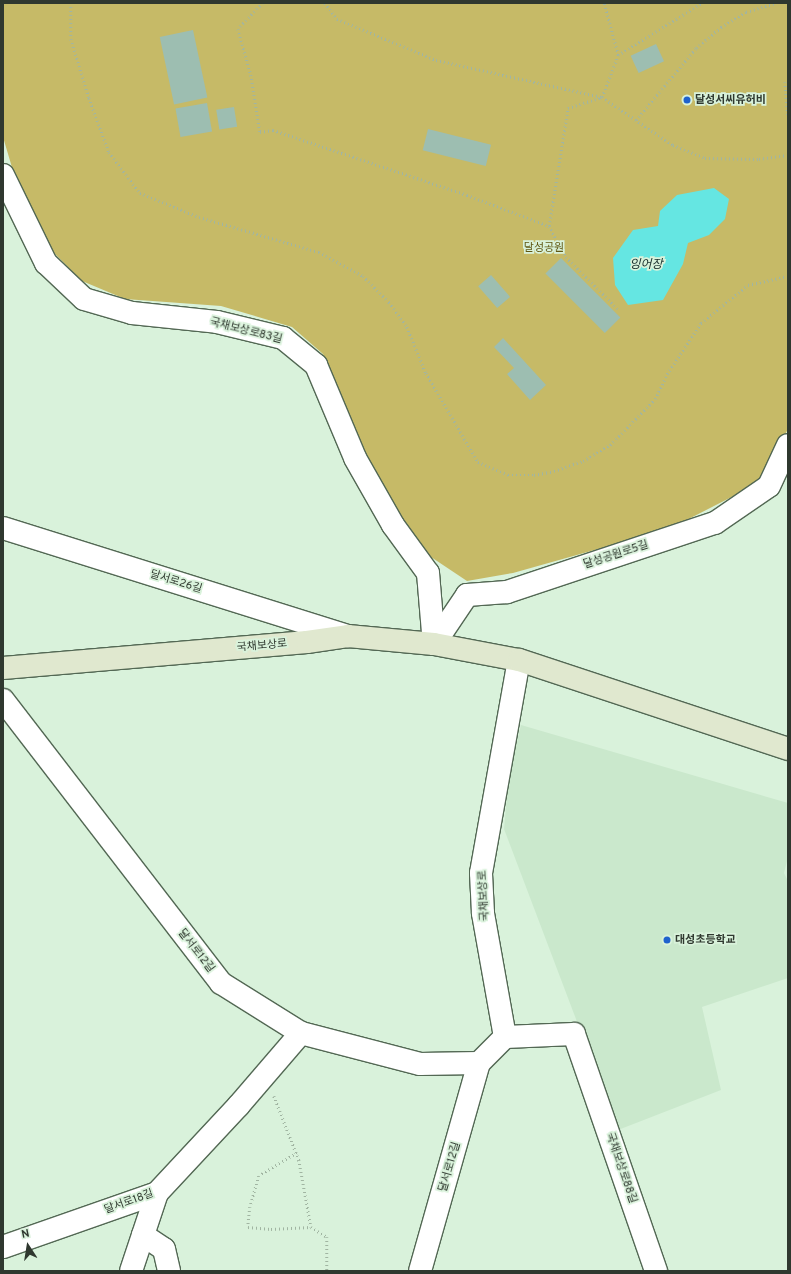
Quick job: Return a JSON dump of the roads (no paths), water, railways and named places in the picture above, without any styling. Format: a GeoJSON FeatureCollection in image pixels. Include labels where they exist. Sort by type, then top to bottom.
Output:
{"type":"FeatureCollection","features":[{"type":"Feature","properties":{"kind":"main road","name":"국채보상로"},"geometry":{"type":"LineString","coordinates":[[3,668],[307,642],[348,636],[434,644],[519,660],[788,749]]}},
{"type":"Feature","properties":{"kind":"street","name":"국채보상로83길"},"geometry":{"type":"LineString","coordinates":[[3,175],[46,263],[84,300],[132,314],[217,322],[283,338],[316,365],[355,458],[393,525],[428,574],[434,644]]}},
{"type":"Feature","properties":{"kind":"street","name":"달성공원로5길"},"geometry":{"type":"LineString","coordinates":[[434,644],[467,595],[507,592],[715,523],[769,486],[788,445]]}},
{"type":"Feature","properties":{"kind":"street","name":"달서로26길"},"geometry":{"type":"LineString","coordinates":[[3,528],[348,636]]}},
{"type":"Feature","properties":{"kind":"street","name":"국채보상로"},"geometry":{"type":"LineString","coordinates":[[505,1037],[483,913],[481,873],[519,660]]}},
{"type":"Feature","properties":{"kind":"street","name":"달서로12길"},"geometry":{"type":"LineString","coordinates":[[3,700],[221,983],[301,1033],[420,1064],[479,1063]]}},
{"type":"Feature","properties":{"kind":"street","name":"달서로18길"},"geometry":{"type":"LineString","coordinates":[[3,1247],[157,1193],[260,1081],[301,1033]]}},
{"type":"Feature","properties":{"kind":"street","name":"국채보상로88길"},"geometry":{"type":"LineString","coordinates":[[505,1037],[574,1034],[656,1271]]}},
{"type":"Feature","properties":{"kind":"street","name":"달서로12길"},"geometry":{"type":"LineString","coordinates":[[420,1271],[479,1063],[505,1037]]}},
{"type":"Feature","properties":{"kind":"street"},"geometry":{"type":"LineString","coordinates":[[131,1271],[157,1193]]}},
{"type":"Feature","properties":{"kind":"street"},"geometry":{"type":"LineString","coordinates":[[143,1235],[164,1249],[169,1271]]}},
{"type":"Feature","properties":{"kind":"water","name":"잉어장"},"geometry":{"type":"Polygon","coordinates":[[[714,188],[729,199],[725,219],[709,235],[688,243],[683,264],[663,300],[628,305],[615,285],[613,258],[633,230],[658,226],[660,211],[677,195],[714,188]]]}},
{"type":"Feature","properties":{"kind":"place","name":"달성서씨유허비"},"geometry":{"type":"Point","coordinates":[687,100]}},
{"type":"Feature","properties":{"kind":"place","name":"대성초등학교"},"geometry":{"type":"Point","coordinates":[667,940]}},
{"type":"Feature","properties":{"kind":"park label","name":"달성공원"},"geometry":{"type":"Point","coordinates":[544,248]}}]}
